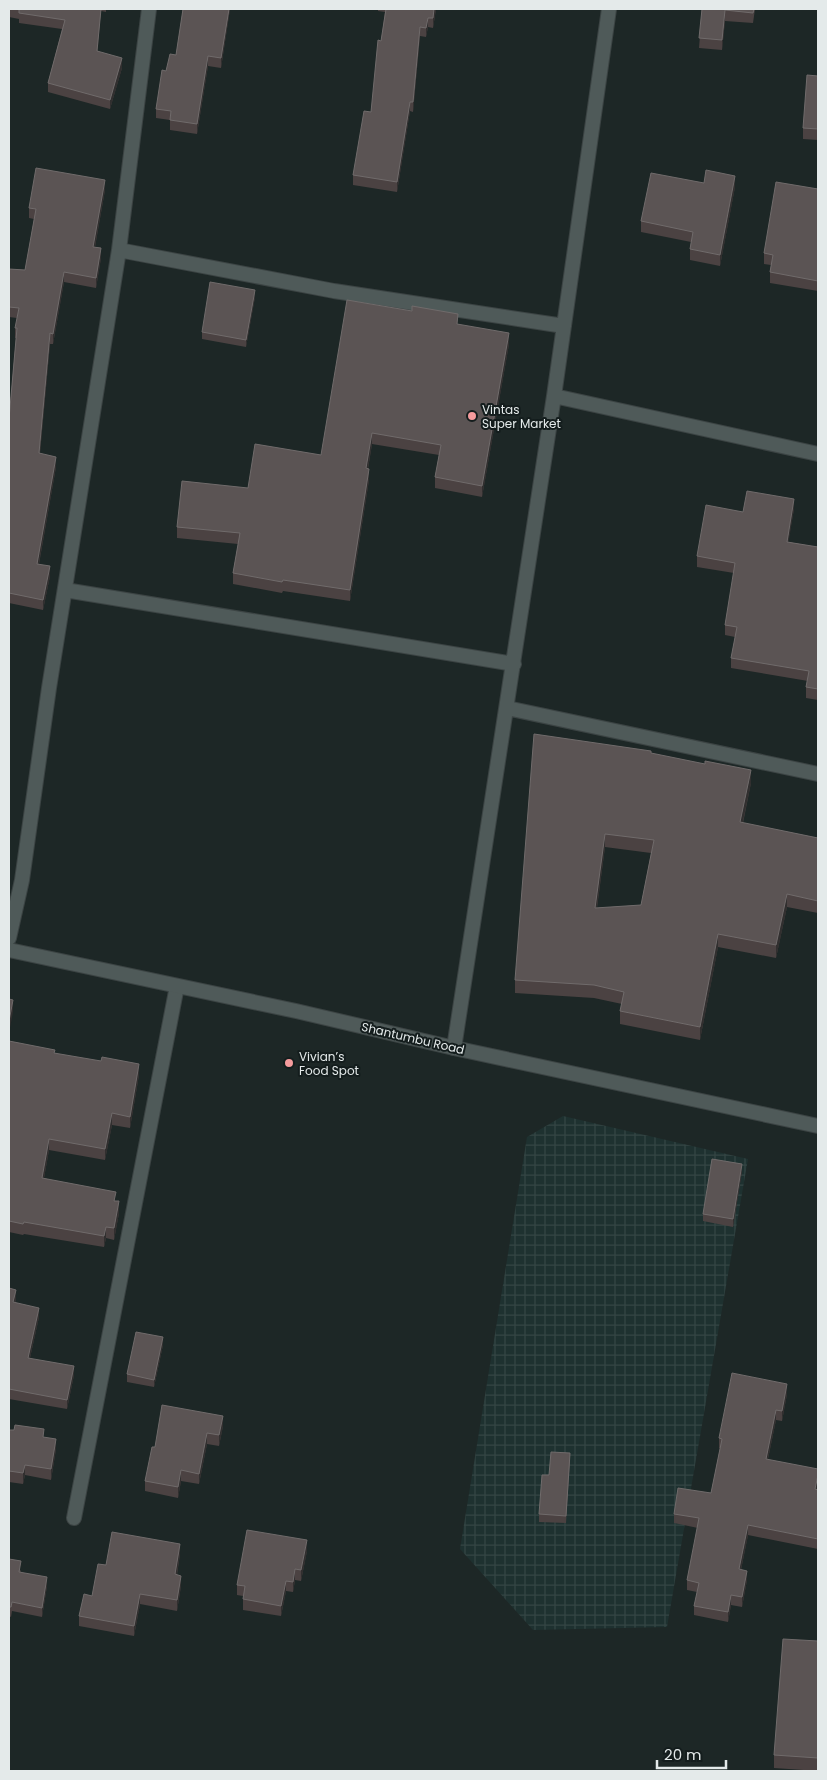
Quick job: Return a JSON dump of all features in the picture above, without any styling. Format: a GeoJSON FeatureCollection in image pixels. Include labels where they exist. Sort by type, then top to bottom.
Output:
{"type":"FeatureCollection","features":[{"type":"Feature","properties":{"kind":"street"},"geometry":{"type":"LineString","coordinates":[[9,938],[22,880],[49,688],[119,250],[149,9]]}},
{"type":"Feature","properties":{"kind":"street"},"geometry":{"type":"LineString","coordinates":[[454,1048],[554,396],[609,9]]}},
{"type":"Feature","properties":{"kind":"street"},"geometry":{"type":"LineString","coordinates":[[119,250],[334,292],[564,326]]}},
{"type":"Feature","properties":{"kind":"street"},"geometry":{"type":"LineString","coordinates":[[554,396],[818,454]]}},
{"type":"Feature","properties":{"kind":"street"},"geometry":{"type":"LineString","coordinates":[[65,590],[514,664]]}},
{"type":"Feature","properties":{"kind":"street"},"geometry":{"type":"LineString","coordinates":[[507,708],[818,774]]}},
{"type":"Feature","properties":{"kind":"street","name":"Shantumbu Road"},"geometry":{"type":"LineString","coordinates":[[9,950],[818,1126]]}},
{"type":"Feature","properties":{"kind":"street"},"geometry":{"type":"LineString","coordinates":[[74,1518],[177,986]]}},
{"type":"Feature","properties":{"kind":"shaded area"},"geometry":{"type":"Polygon","coordinates":[[[563,1116],[748,1159],[667,1627],[533,1630],[460,1549],[527,1137],[563,1116]]]}},
{"type":"Feature","properties":{"kind":"building"},"geometry":{"type":"Polygon","coordinates":[[[19,9],[101,9],[97,51],[122,58],[110,100],[48,83],[65,20],[19,13],[19,9]]]}},
{"type":"Feature","properties":{"kind":"building"},"geometry":{"type":"Polygon","coordinates":[[[183,9],[229,9],[221,58],[208,56],[197,124],[170,120],[171,111],[156,109],[162,70],[166,71],[170,54],[176,55],[183,9]]]}},
{"type":"Feature","properties":{"kind":"building"},"geometry":{"type":"Polygon","coordinates":[[[386,9],[434,9],[433,18],[428,18],[426,28],[420,27],[413,102],[410,102],[397,182],[353,175],[364,111],[371,112],[378,40],[381,41],[386,9]]]}},
{"type":"Feature","properties":{"kind":"building"},"geometry":{"type":"Polygon","coordinates":[[[702,9],[754,9],[753,13],[725,10],[722,40],[699,38],[702,9]]]}},
{"type":"Feature","properties":{"kind":"building"},"geometry":{"type":"Polygon","coordinates":[[[807,75],[818,76],[818,129],[803,128],[807,75]]]}},
{"type":"Feature","properties":{"kind":"building"},"geometry":{"type":"Polygon","coordinates":[[[36,168],[105,180],[93,247],[101,248],[96,278],[64,272],[53,334],[50,333],[39,453],[56,457],[37,564],[50,566],[43,600],[9,593],[9,419],[17,328],[15,328],[19,308],[9,307],[9,269],[25,270],[36,209],[29,208],[36,168]]]}},
{"type":"Feature","properties":{"kind":"building"},"geometry":{"type":"Polygon","coordinates":[[[706,170],[735,176],[720,255],[690,249],[693,232],[641,221],[651,173],[704,183],[706,170]]]}},
{"type":"Feature","properties":{"kind":"building"},"geometry":{"type":"Polygon","coordinates":[[[776,182],[818,189],[818,281],[770,272],[773,255],[764,253],[776,182]]]}},
{"type":"Feature","properties":{"kind":"building"},"geometry":{"type":"Polygon","coordinates":[[[210,282],[255,290],[246,340],[202,332],[210,282]]]}},
{"type":"Feature","properties":{"kind":"building"},"geometry":{"type":"Polygon","coordinates":[[[347,300],[412,311],[412,306],[458,314],[457,324],[509,333],[482,486],[435,477],[441,445],[372,433],[366,468],[369,469],[350,590],[283,580],[282,582],[233,573],[240,533],[177,527],[182,481],[248,488],[255,444],[321,455],[347,300]]]}},
{"type":"Feature","properties":{"kind":"building"},"geometry":{"type":"Polygon","coordinates":[[[747,491],[794,499],[787,542],[818,547],[818,689],[806,687],[809,671],[731,658],[737,627],[725,625],[735,563],[697,556],[706,505],[743,512],[747,491]]]}},
{"type":"Feature","properties":{"kind":"building"},"geometry":{"type":"Polygon","coordinates":[[[534,734],[651,751],[651,753],[705,764],[705,761],[751,770],[740,822],[818,838],[818,901],[787,894],[776,945],[718,934],[700,1027],[620,1011],[624,992],[594,985],[515,980],[534,734]],[[605,834],[595,908],[641,905],[654,840],[605,834]]]}},
{"type":"Feature","properties":{"kind":"building"},"geometry":{"type":"Polygon","coordinates":[[[9,999],[13,1000],[9,1021],[9,999]]]}},
{"type":"Feature","properties":{"kind":"building"},"geometry":{"type":"Polygon","coordinates":[[[9,1041],[55,1050],[54,1053],[101,1061],[102,1057],[139,1064],[130,1117],[112,1113],[105,1149],[49,1139],[42,1178],[116,1192],[114,1201],[119,1201],[114,1228],[106,1227],[104,1236],[9,1221],[9,1041]]]}},
{"type":"Feature","properties":{"kind":"building"},"geometry":{"type":"Polygon","coordinates":[[[712,1159],[742,1164],[733,1219],[703,1214],[712,1159]]]}},
{"type":"Feature","properties":{"kind":"building"},"geometry":{"type":"Polygon","coordinates":[[[9,1288],[16,1290],[13,1302],[39,1308],[28,1358],[74,1366],[67,1400],[9,1389],[9,1288]]]}},
{"type":"Feature","properties":{"kind":"building"},"geometry":{"type":"Polygon","coordinates":[[[136,1332],[163,1337],[154,1380],[127,1374],[136,1332]]]}},
{"type":"Feature","properties":{"kind":"building"},"geometry":{"type":"Polygon","coordinates":[[[732,1373],[787,1384],[782,1411],[776,1410],[766,1459],[818,1469],[815,1489],[818,1490],[818,1539],[748,1525],[739,1569],[747,1571],[742,1597],[731,1595],[728,1612],[694,1606],[699,1583],[687,1580],[699,1518],[674,1514],[678,1488],[711,1493],[722,1439],[719,1438],[732,1373]]]}},
{"type":"Feature","properties":{"kind":"building"},"geometry":{"type":"Polygon","coordinates":[[[162,1405],[223,1416],[219,1435],[207,1433],[199,1474],[181,1470],[178,1487],[145,1481],[152,1447],[155,1447],[162,1405]]]}},
{"type":"Feature","properties":{"kind":"building"},"geometry":{"type":"Polygon","coordinates":[[[15,1425],[44,1429],[43,1437],[56,1439],[51,1469],[25,1465],[23,1473],[9,1471],[9,1430],[14,1430],[15,1425]]]}},
{"type":"Feature","properties":{"kind":"building"},"geometry":{"type":"Polygon","coordinates":[[[551,1452],[570,1453],[566,1516],[539,1514],[542,1475],[549,1475],[551,1452]]]}},
{"type":"Feature","properties":{"kind":"building"},"geometry":{"type":"Polygon","coordinates":[[[247,1530],[307,1540],[301,1570],[295,1569],[293,1582],[286,1581],[281,1606],[243,1599],[245,1586],[237,1585],[247,1530]]]}},
{"type":"Feature","properties":{"kind":"building"},"geometry":{"type":"Polygon","coordinates":[[[112,1532],[180,1544],[175,1574],[181,1576],[177,1600],[140,1594],[134,1626],[79,1616],[84,1594],[92,1596],[98,1564],[106,1565],[112,1532]]]}},
{"type":"Feature","properties":{"kind":"building"},"geometry":{"type":"Polygon","coordinates":[[[9,1559],[21,1561],[19,1572],[47,1577],[42,1608],[12,1602],[11,1607],[9,1607],[9,1559]]]}},
{"type":"Feature","properties":{"kind":"building"},"geometry":{"type":"Polygon","coordinates":[[[783,1639],[818,1641],[818,1758],[774,1755],[783,1639]]]}},
{"type":"Feature","properties":{"kind":"place","name":"Vintas Super Market"},"geometry":{"type":"Point","coordinates":[472,416]}},
{"type":"Feature","properties":{"kind":"place","name":"Vivian’s Food Spot"},"geometry":{"type":"Point","coordinates":[289,1063]}}]}
